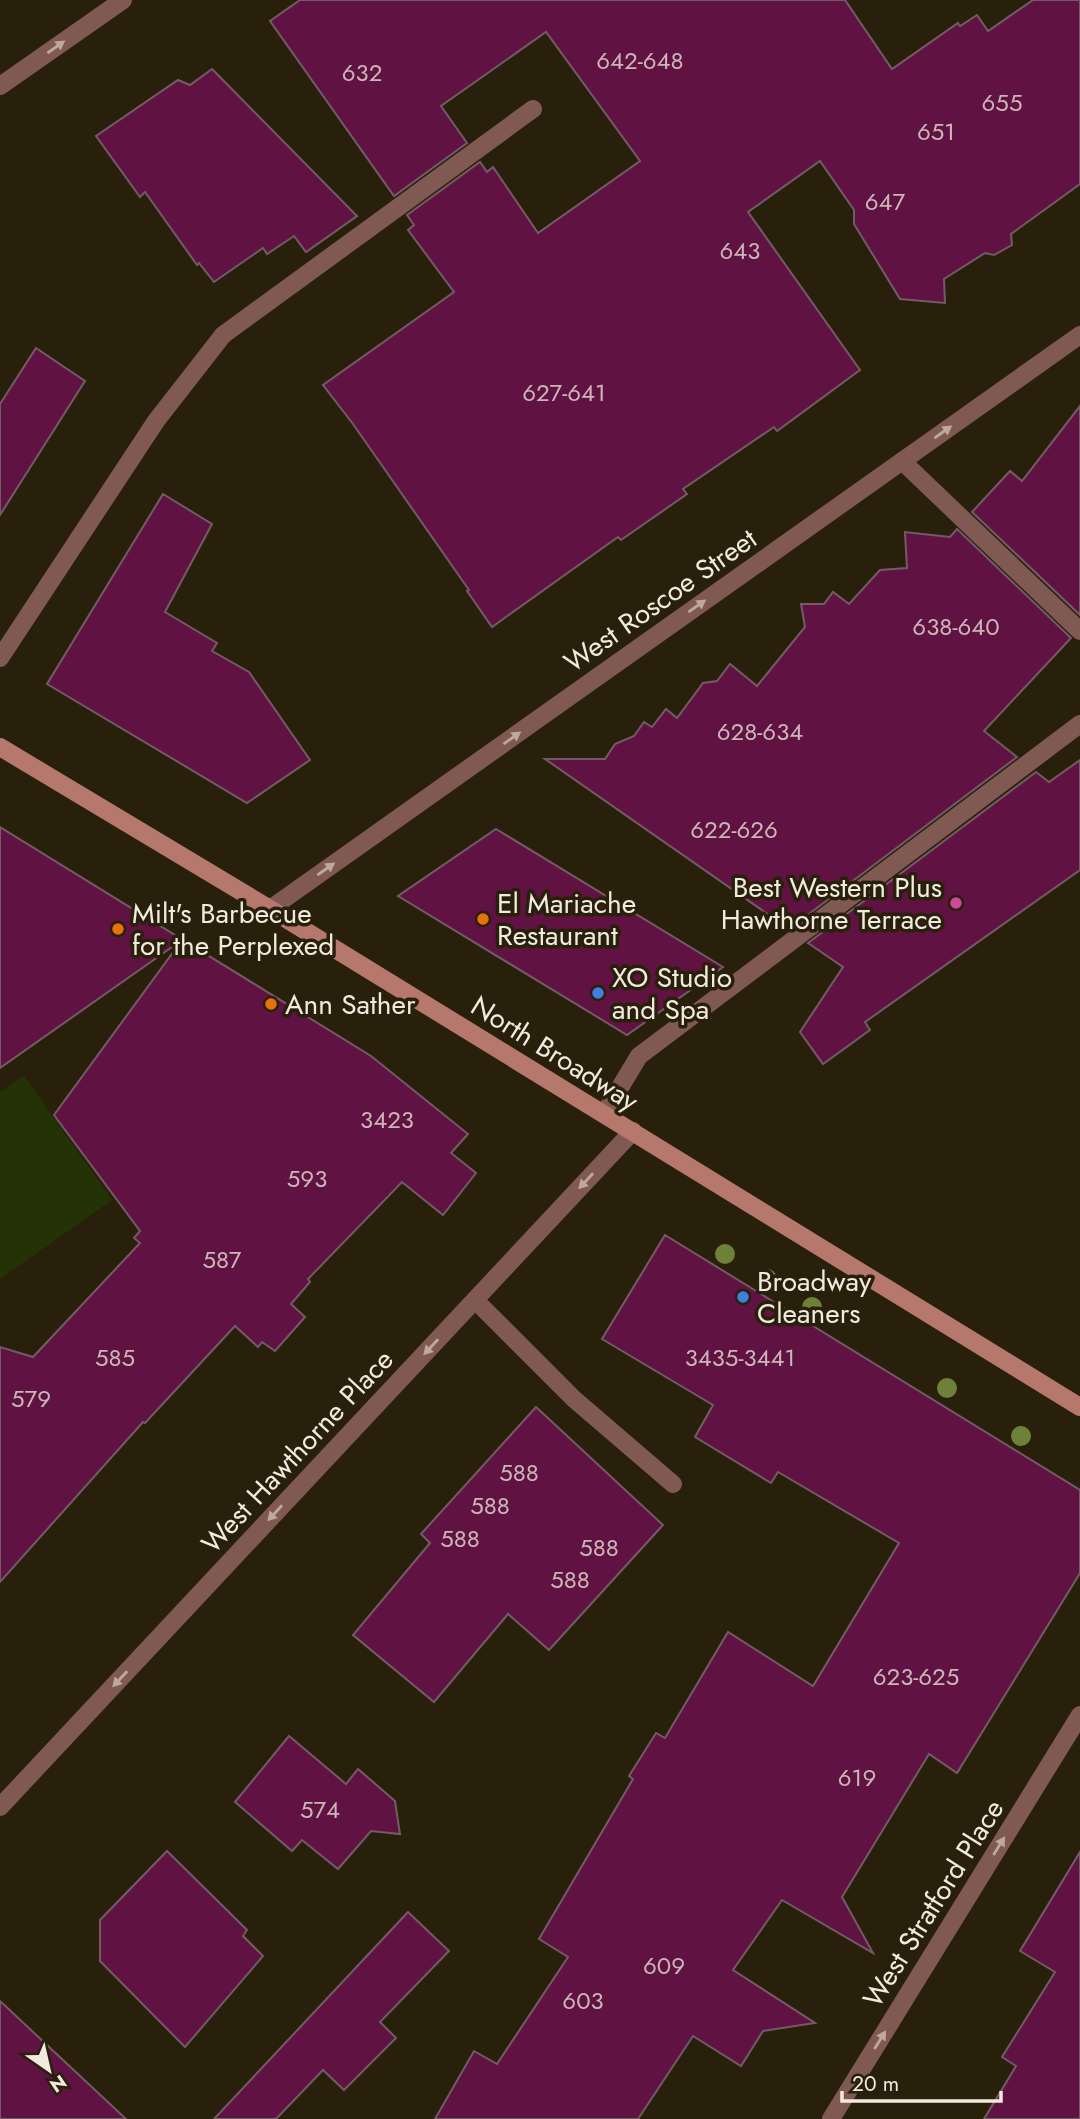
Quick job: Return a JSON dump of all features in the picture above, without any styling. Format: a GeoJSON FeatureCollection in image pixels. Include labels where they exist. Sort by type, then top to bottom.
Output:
{"type":"FeatureCollection","features":[{"type":"Feature","properties":{"kind":"main road","name":"North Broadway"},"geometry":{"type":"LineString","coordinates":[[0,747],[270,909],[1080,1407]]}},
{"type":"Feature","properties":{"kind":"street"},"geometry":{"type":"LineString","coordinates":[[0,86],[123,0]]}},
{"type":"Feature","properties":{"kind":"street"},"geometry":{"type":"LineString","coordinates":[[0,658],[156,421],[223,335],[533,110]]}},
{"type":"Feature","properties":{"kind":"street","name":"West Roscoe Street"},"geometry":{"type":"LineString","coordinates":[[270,909],[1080,335]]}},
{"type":"Feature","properties":{"kind":"street"},"geometry":{"type":"LineString","coordinates":[[902,461],[1080,631]]}},
{"type":"Feature","properties":{"kind":"street"},"geometry":{"type":"LineString","coordinates":[[604,1114],[639,1056],[1080,724]]}},
{"type":"Feature","properties":{"kind":"street","name":"West Hawthorne Place"},"geometry":{"type":"LineString","coordinates":[[0,1807],[633,1131]]}},
{"type":"Feature","properties":{"kind":"street"},"geometry":{"type":"LineString","coordinates":[[475,1300],[574,1399],[673,1484]]}},
{"type":"Feature","properties":{"kind":"street","name":"West Stratford Place"},"geometry":{"type":"LineString","coordinates":[[831,2119],[1080,1715]]}},
{"type":"Feature","properties":{"kind":"green space"},"geometry":{"type":"Polygon","coordinates":[[[24,1076],[112,1200],[0,1279],[0,1092],[24,1076]]]}},
{"type":"Feature","properties":{"kind":"building"},"geometry":{"type":"Polygon","coordinates":[[[300,0],[845,0],[892,69],[958,23],[960,26],[977,15],[988,31],[1033,0],[1080,0],[1080,184],[1011,234],[1012,245],[994,255],[985,253],[944,279],[945,303],[900,299],[854,224],[854,210],[820,161],[748,212],[860,370],[777,431],[774,427],[683,489],[687,494],[621,540],[618,537],[492,627],[467,591],[469,590],[323,385],[454,292],[408,230],[414,225],[407,215],[480,162],[487,172],[493,167],[538,233],[640,161],[546,32],[441,106],[467,143],[394,196],[270,21],[300,0]]]}},
{"type":"Feature","properties":{"kind":"building"},"geometry":{"type":"Polygon","coordinates":[[[212,69],[357,216],[306,252],[294,236],[267,254],[263,248],[214,282],[199,263],[197,265],[145,192],[140,197],[96,136],[178,80],[190,85],[212,69]]]}},
{"type":"Feature","properties":{"kind":"building"},"geometry":{"type":"Polygon","coordinates":[[[36,348],[85,381],[0,515],[0,404],[36,348]]]}},
{"type":"Feature","properties":{"kind":"building"},"geometry":{"type":"Polygon","coordinates":[[[1080,406],[1080,615],[972,512],[1010,471],[1022,481],[1080,406]]]}},
{"type":"Feature","properties":{"kind":"building"},"geometry":{"type":"Polygon","coordinates":[[[163,494],[212,524],[165,612],[217,643],[212,651],[249,672],[310,760],[247,803],[47,684],[163,494]]]}},
{"type":"Feature","properties":{"kind":"building"},"geometry":{"type":"Polygon","coordinates":[[[957,529],[1071,638],[984,731],[1017,757],[789,929],[545,759],[605,759],[615,744],[634,736],[644,722],[652,727],[666,709],[677,718],[703,683],[717,681],[730,664],[757,686],[805,627],[801,604],[824,604],[833,592],[849,604],[880,570],[907,568],[905,532],[950,537],[957,529]]]}},
{"type":"Feature","properties":{"kind":"building","name":"Best Western Plus Hawthorne Terrace"},"geometry":{"type":"Polygon","coordinates":[[[1080,760],[1080,870],[865,1022],[870,1030],[823,1064],[800,1032],[843,967],[808,943],[1036,772],[1049,782],[1080,760]]]}},
{"type":"Feature","properties":{"kind":"building"},"geometry":{"type":"Polygon","coordinates":[[[0,827],[371,1056],[468,1134],[451,1153],[476,1173],[443,1215],[402,1182],[308,1279],[310,1282],[291,1304],[305,1317],[275,1351],[262,1342],[258,1347],[235,1326],[145,1423],[143,1422],[0,1582],[0,1347],[33,1357],[140,1243],[134,1238],[140,1231],[54,1115],[182,940],[0,1068],[0,827]]]}},
{"type":"Feature","properties":{"kind":"building"},"geometry":{"type":"Polygon","coordinates":[[[496,829],[723,967],[627,1035],[398,896],[496,829]]]}},
{"type":"Feature","properties":{"kind":"building"},"geometry":{"type":"Polygon","coordinates":[[[665,1235],[1080,1490],[1080,1573],[957,1773],[929,1754],[842,1897],[873,1953],[782,1900],[733,1970],[815,2023],[763,2031],[741,2066],[693,2036],[638,2119],[435,2119],[474,2051],[497,2064],[568,1957],[539,1939],[633,1779],[629,1776],[656,1733],[665,1738],[728,1632],[813,1686],[899,1543],[778,1472],[771,1483],[695,1437],[713,1405],[602,1339],[665,1235]]]}},
{"type":"Feature","properties":{"kind":"building"},"geometry":{"type":"Polygon","coordinates":[[[536,1407],[663,1525],[549,1650],[508,1614],[434,1702],[353,1635],[430,1543],[421,1534],[536,1407]]]}},
{"type":"Feature","properties":{"kind":"building"},"geometry":{"type":"Polygon","coordinates":[[[289,1736],[346,1784],[358,1769],[395,1801],[400,1834],[371,1831],[338,1869],[302,1840],[292,1851],[235,1802],[289,1736]]]}},
{"type":"Feature","properties":{"kind":"building"},"geometry":{"type":"Polygon","coordinates":[[[167,1851],[247,1930],[243,1936],[263,1956],[185,2047],[100,1961],[100,1920],[167,1851]]]}},
{"type":"Feature","properties":{"kind":"building"},"geometry":{"type":"Polygon","coordinates":[[[1080,1852],[1080,2119],[984,2119],[1016,2066],[1002,2057],[1055,1972],[1020,1951],[1080,1852]]]}},
{"type":"Feature","properties":{"kind":"building"},"geometry":{"type":"Polygon","coordinates":[[[408,1912],[449,1951],[380,2022],[396,2038],[344,2090],[323,2070],[276,2119],[214,2119],[408,1912]]]}},
{"type":"Feature","properties":{"kind":"building"},"geometry":{"type":"Polygon","coordinates":[[[0,2001],[126,2119],[0,2119],[0,2001]]]}},
{"type":"Feature","properties":{"kind":"place","name":"Best Western Plus Hawthorne Terrace"},"geometry":{"type":"Point","coordinates":[956,903]}},
{"type":"Feature","properties":{"kind":"place","name":"El Mariache Restaurant"},"geometry":{"type":"Point","coordinates":[483,919]}},
{"type":"Feature","properties":{"kind":"place","name":"Milt's Barbecue for the Perplexed"},"geometry":{"type":"Point","coordinates":[118,929]}},
{"type":"Feature","properties":{"kind":"place","name":"XO Studio and Spa"},"geometry":{"type":"Point","coordinates":[598,993]}},
{"type":"Feature","properties":{"kind":"place","name":"Ann Sather"},"geometry":{"type":"Point","coordinates":[271,1004]}},
{"type":"Feature","properties":{"kind":"place","name":"Broadway Cleaners"},"geometry":{"type":"Point","coordinates":[743,1297]}}]}
